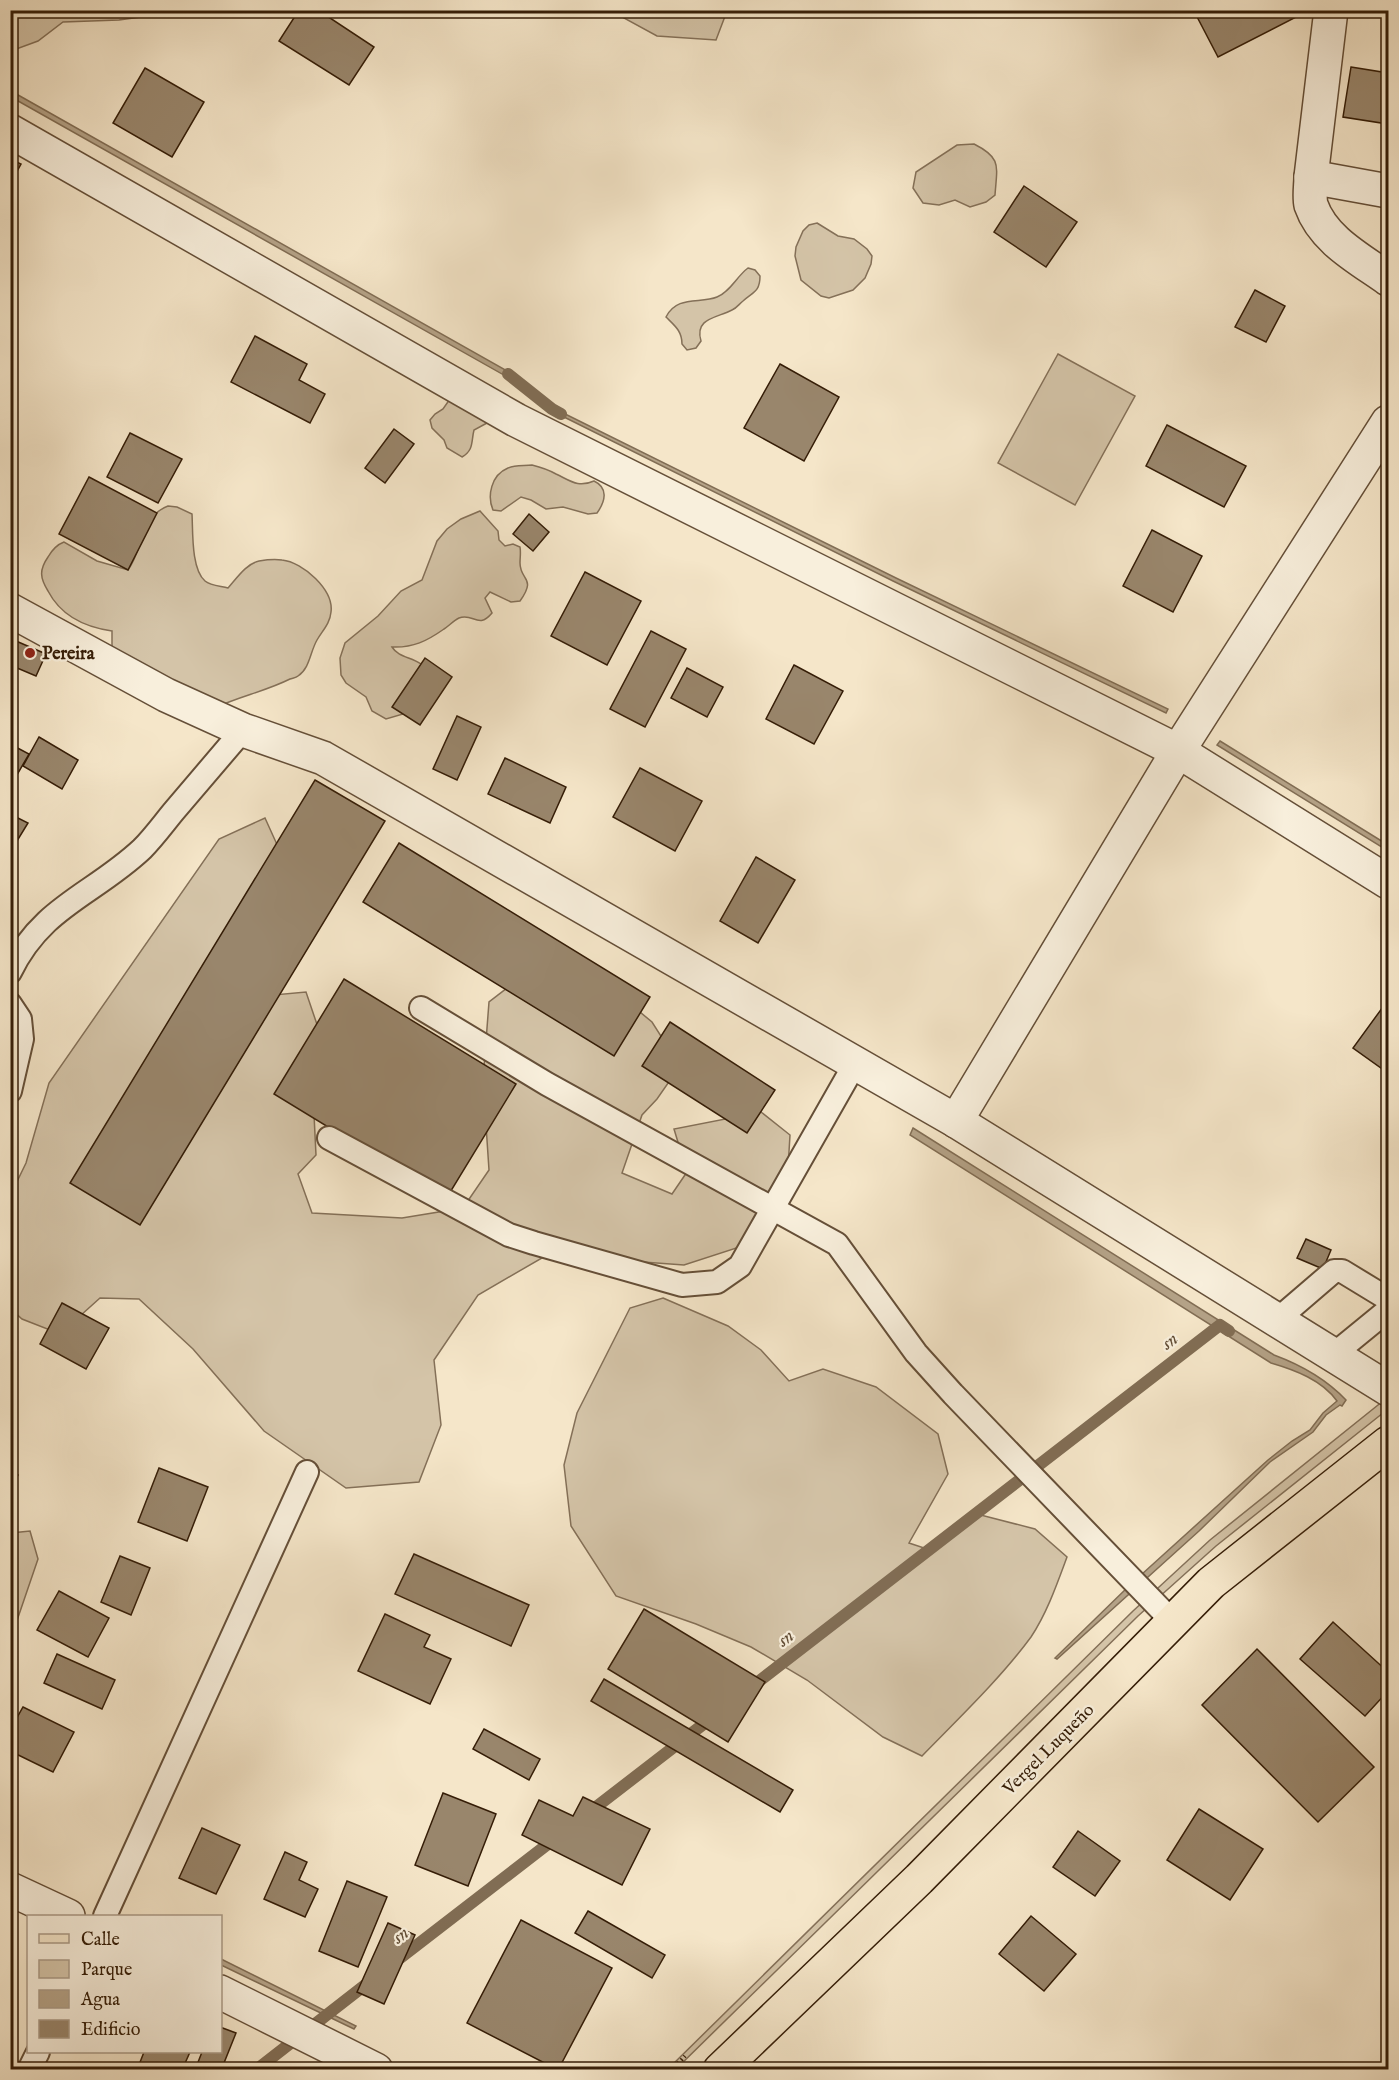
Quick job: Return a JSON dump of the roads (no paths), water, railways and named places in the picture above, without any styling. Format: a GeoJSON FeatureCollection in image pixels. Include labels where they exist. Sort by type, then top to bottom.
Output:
{"type":"FeatureCollection","features":[{"type":"Feature","properties":{"kind":"main road","name":"Vergel Luqueño"},"geometry":{"type":"LineString","coordinates":[[720,2070],[919,1879],[1211,1583],[1389,1443]]}},
{"type":"Feature","properties":{"kind":"street"},"geometry":{"type":"LineString","coordinates":[[1331,10],[1311,177],[1310,204],[1325,230],[1348,250],[1389,279]]}},
{"type":"Feature","properties":{"kind":"street"},"geometry":{"type":"LineString","coordinates":[[10,131],[516,420],[1178,751],[1389,882]]}},
{"type":"Feature","properties":{"kind":"street"},"geometry":{"type":"LineString","coordinates":[[1311,177],[1389,191]]}},
{"type":"Feature","properties":{"kind":"street"},"geometry":{"type":"LineString","coordinates":[[956,1121],[1178,751],[1389,422]]}},
{"type":"Feature","properties":{"kind":"street"},"geometry":{"type":"LineString","coordinates":[[10,610],[156,689],[243,730],[323,758],[956,1121],[1389,1389]]}},
{"type":"Feature","properties":{"kind":"street"},"geometry":{"type":"LineString","coordinates":[[10,1889],[64,1915]]}},
{"type":"Feature","properties":{"kind":"street"},"geometry":{"type":"LineString","coordinates":[[222,1993],[376,2070]]}},
{"type":"Feature","properties":{"kind":"lane"},"geometry":{"type":"LineString","coordinates":[[10,972],[19,955],[41,926],[69,902],[105,879],[142,849],[243,730]]}},
{"type":"Feature","properties":{"kind":"lane"},"geometry":{"type":"LineString","coordinates":[[10,1004],[20,1019],[22,1039],[10,1091]]}},
{"type":"Feature","properties":{"kind":"lane"},"geometry":{"type":"LineString","coordinates":[[421,1008],[546,1084],[837,1244],[916,1353],[945,1386],[1173,1622]]}},
{"type":"Feature","properties":{"kind":"lane"},"geometry":{"type":"LineString","coordinates":[[329,1138],[509,1235],[682,1285],[717,1282],[740,1266],[856,1062]]}},
{"type":"Feature","properties":{"kind":"lane"},"geometry":{"type":"LineString","coordinates":[[1277,1320],[1334,1271],[1342,1271],[1389,1299]]}},
{"type":"Feature","properties":{"kind":"lane"},"geometry":{"type":"LineString","coordinates":[[1333,1355],[1389,1310]]}},
{"type":"Feature","properties":{"kind":"lane"},"geometry":{"type":"LineString","coordinates":[[106,1915],[307,1472]]}},
{"type":"Feature","properties":{"kind":"lane"},"geometry":{"type":"LineString","coordinates":[[29,2070],[38,2053]]}},
{"type":"Feature","properties":{"kind":"water"},"geometry":{"type":"Polygon","coordinates":[[[11,91],[523,380],[518,383],[11,97],[11,91]]]}},
{"type":"Feature","properties":{"kind":"water"},"geometry":{"type":"Polygon","coordinates":[[[549,406],[896,578],[1168,709],[1166,713],[893,581],[548,409],[549,406]]]}},
{"type":"Feature","properties":{"kind":"water"},"geometry":{"type":"Polygon","coordinates":[[[1220,741],[1388,845],[1388,851],[1217,745],[1220,741]]]}},
{"type":"Feature","properties":{"kind":"water"},"geometry":{"type":"Polygon","coordinates":[[[913,1128],[1274,1355],[1313,1373],[1346,1400],[1342,1406],[1340,1405],[1326,1415],[1313,1432],[1270,1462],[1199,1531],[1057,1659],[1055,1658],[1131,1584],[1268,1460],[1310,1430],[1323,1413],[1337,1401],[1316,1382],[1271,1363],[910,1135],[913,1128]]]}},
{"type":"Feature","properties":{"kind":"water"},"geometry":{"type":"Polygon","coordinates":[[[222,1959],[356,2026],[354,2029],[222,1965],[222,1959]]]}},
{"type":"Feature","properties":{"kind":"waterway"},"geometry":{"type":"LineString","coordinates":[[508,374],[561,414]]}},
{"type":"Feature","properties":{"kind":"waterway","name":"sn"},"geometry":{"type":"LineString","coordinates":[[749,1689],[1220,1325],[1229,1331]]}},
{"type":"Feature","properties":{"kind":"waterway","name":"sn"},"geometry":{"type":"LineString","coordinates":[[587,1814],[714,1716]]}},
{"type":"Feature","properties":{"kind":"waterway","name":"sn"},"geometry":{"type":"LineString","coordinates":[[395,1962],[557,1837]]}},
{"type":"Feature","properties":{"kind":"waterway","name":"sn"},"geometry":{"type":"LineString","coordinates":[[256,2070],[369,1982]]}},
{"type":"Feature","properties":{"kind":"place","name":"Pereira"},"geometry":{"type":"Point","coordinates":[30,653]}}]}
